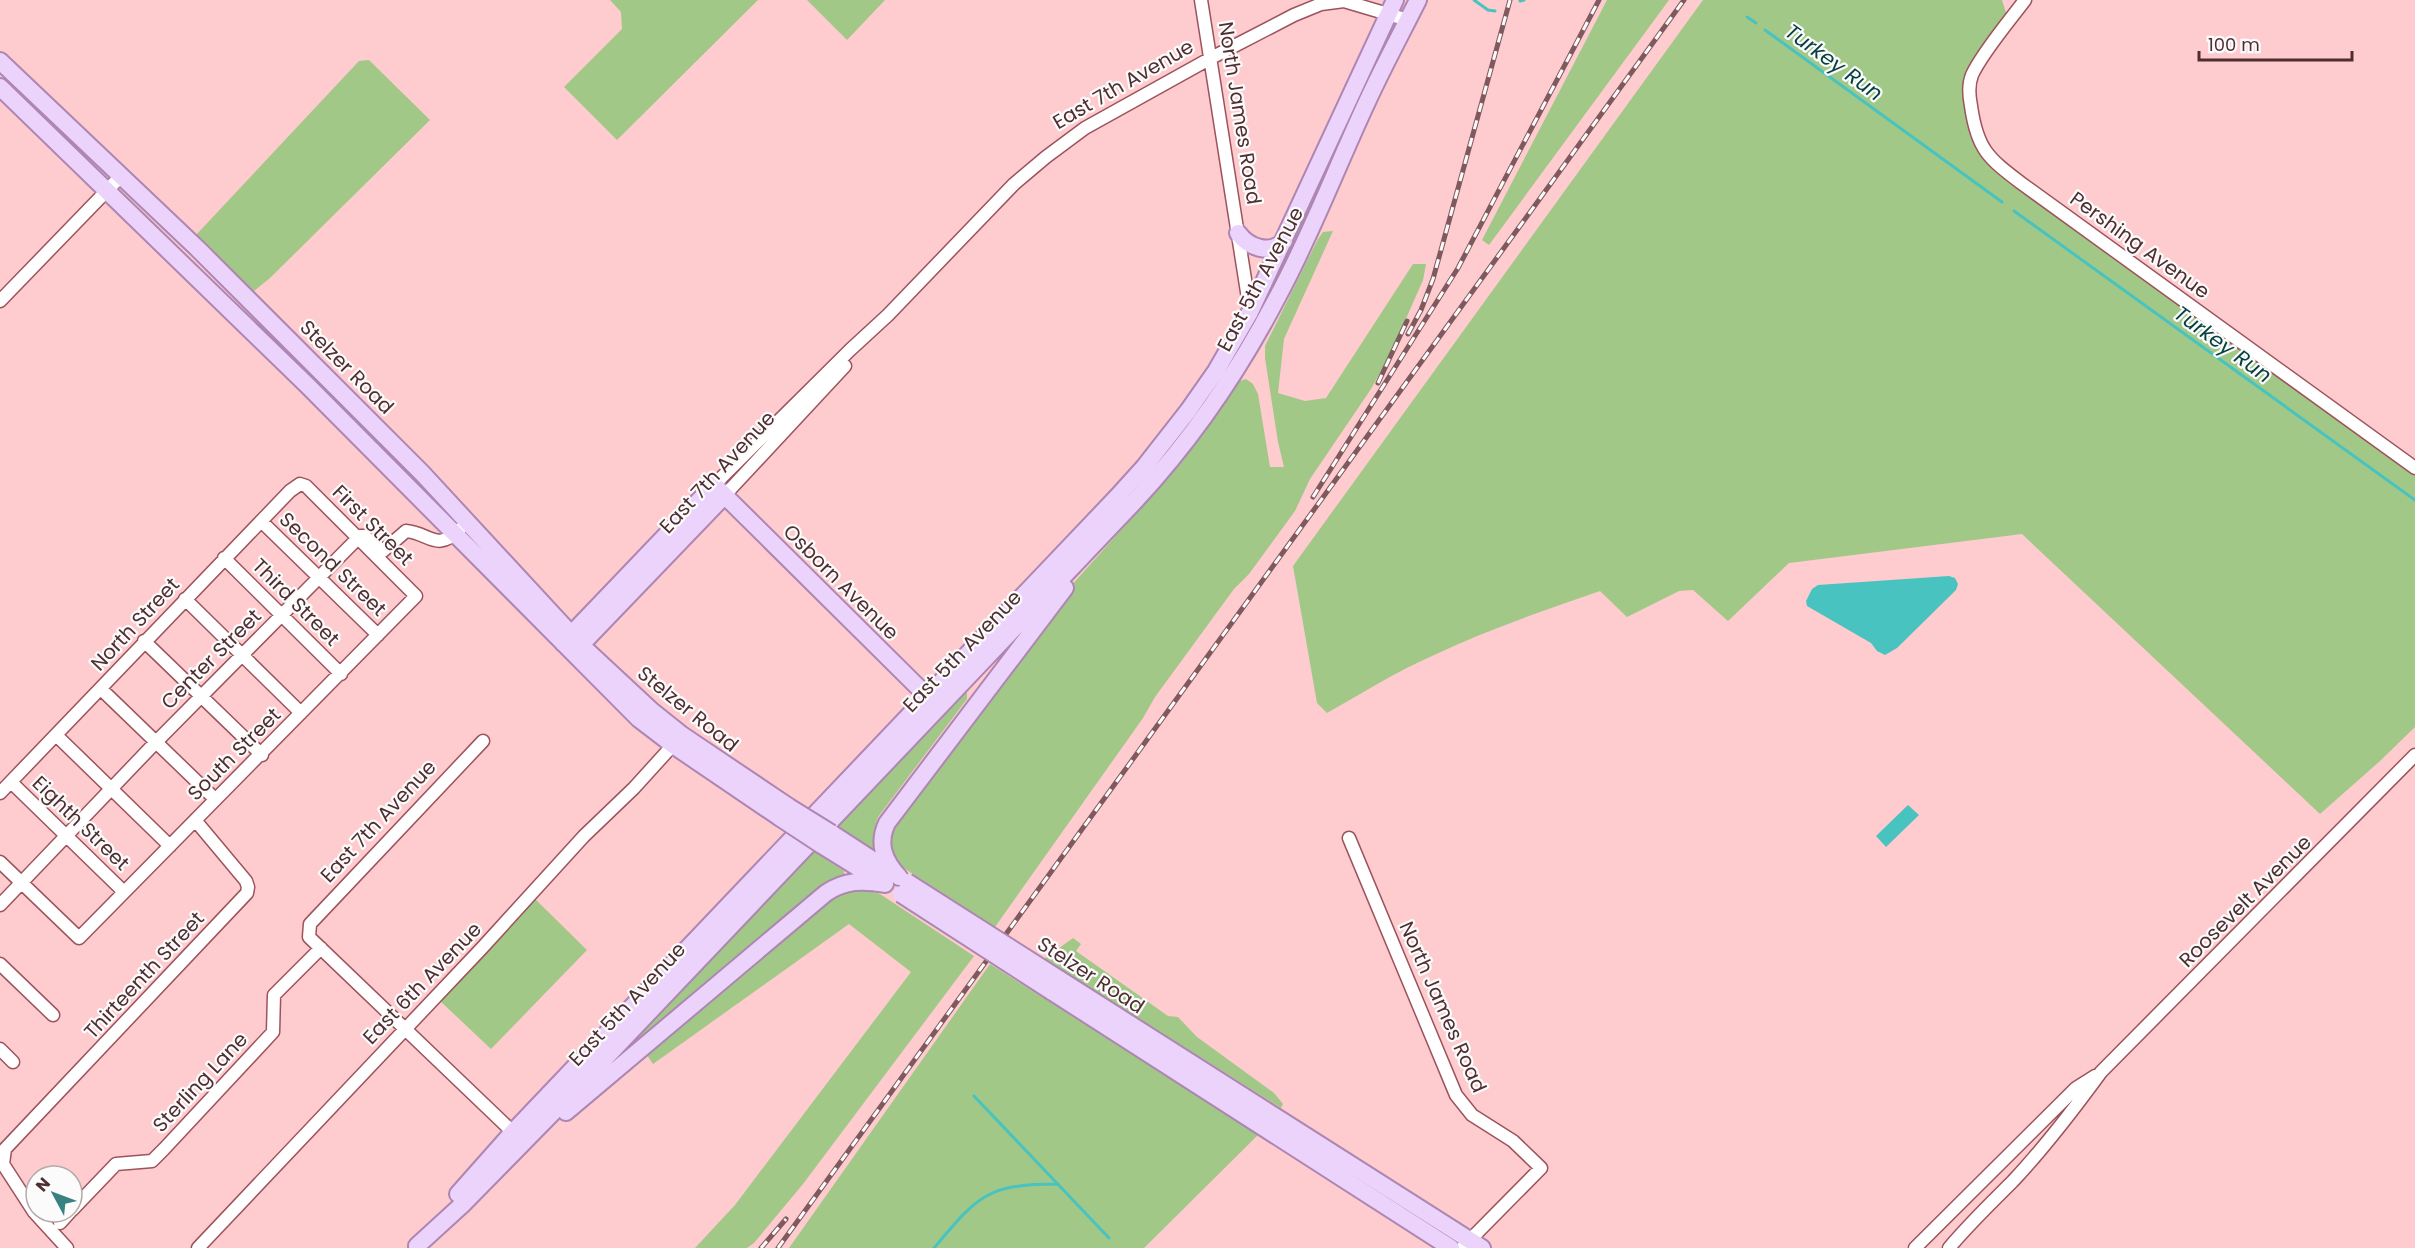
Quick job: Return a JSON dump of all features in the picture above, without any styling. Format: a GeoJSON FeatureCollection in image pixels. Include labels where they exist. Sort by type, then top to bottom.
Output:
{"type":"FeatureCollection","features":[{"type":"Feature","properties":{"kind":"main road","name":"East 5th Avenue"},"geometry":{"type":"LineString","coordinates":[[932,701],[1135,501],[1170,460],[1226,385],[1279,296],[1367,102],[1418,0]]}},
{"type":"Feature","properties":{"kind":"main road","name":"East 5th Avenue"},"geometry":{"type":"LineString","coordinates":[[416,1247],[456,1211],[518,1137],[932,701],[1171,435],[1216,371],[1250,312],[1391,7]]}},
{"type":"Feature","properties":{"kind":"main road","name":"Stelzer Road"},"geometry":{"type":"LineString","coordinates":[[0,61],[299,349],[468,521],[547,609],[572,644],[639,719],[673,745],[784,812],[1471,1246]]}},
{"type":"Feature","properties":{"kind":"main road","name":"Stelzer Road"},"geometry":{"type":"LineString","coordinates":[[0,87],[307,385],[454,535],[572,644],[673,729],[784,812]]}},
{"type":"Feature","properties":{"kind":"main road"},"geometry":{"type":"LineString","coordinates":[[1239,233],[1250,245],[1261,248],[1275,248],[1284,241]]}},
{"type":"Feature","properties":{"kind":"main road","name":"Osborn Avenue"},"geometry":{"type":"LineString","coordinates":[[719,490],[932,701]]}},
{"type":"Feature","properties":{"kind":"main road","name":"East 7th Avenue"},"geometry":{"type":"LineString","coordinates":[[572,644],[612,593],[719,490]]}},
{"type":"Feature","properties":{"kind":"main road","name":"East 7th Avenue"},"geometry":{"type":"LineString","coordinates":[[572,644],[719,490]]}},
{"type":"Feature","properties":{"kind":"main road"},"geometry":{"type":"LineString","coordinates":[[898,885],[884,857],[883,840],[887,823],[1056,599],[1135,501]]}},
{"type":"Feature","properties":{"kind":"main road"},"geometry":{"type":"LineString","coordinates":[[547,609],[559,617],[574,617],[591,610],[612,593]]}},
{"type":"Feature","properties":{"kind":"main road"},"geometry":{"type":"LineString","coordinates":[[518,1137],[573,1108],[829,890],[856,881],[898,885]]}},
{"type":"Feature","properties":{"kind":"main road","name":"Stelzer Road"},"geometry":{"type":"LineString","coordinates":[[1055,985],[1451,1248]]}},
{"type":"Feature","properties":{"kind":"street","name":"North James Road"},"geometry":{"type":"LineString","coordinates":[[1201,0],[1254,339]]}},
{"type":"Feature","properties":{"kind":"street","name":"East 7th Avenue"},"geometry":{"type":"LineString","coordinates":[[1294,15],[1316,0]]}},
{"type":"Feature","properties":{"kind":"street","name":"Pershing Avenue"},"geometry":{"type":"LineString","coordinates":[[2025,0],[1975,70],[1969,85],[1973,125],[1977,139],[1989,157],[2013,177],[2415,468]]}},
{"type":"Feature","properties":{"kind":"street","name":"East 7th Avenue"},"geometry":{"type":"LineString","coordinates":[[719,490],[859,351],[888,315],[985,214],[1046,157],[1106,114],[1294,15],[1321,4],[1338,1],[1391,7],[1408,20]]}},
{"type":"Feature","properties":{"kind":"street"},"geometry":{"type":"LineString","coordinates":[[0,301],[121,176]]}},
{"type":"Feature","properties":{"kind":"street","name":"North Street"},"geometry":{"type":"LineString","coordinates":[[0,793],[224,558],[290,491],[300,484]]}},
{"type":"Feature","properties":{"kind":"street","name":"First Street"},"geometry":{"type":"LineString","coordinates":[[300,484],[306,486],[416,597]]}},
{"type":"Feature","properties":{"kind":"street","name":"Second Street"},"geometry":{"type":"LineString","coordinates":[[261,521],[378,635]]}},
{"type":"Feature","properties":{"kind":"street"},"geometry":{"type":"LineString","coordinates":[[358,538],[364,536],[383,551],[406,531],[442,542],[454,535],[468,521]]}},
{"type":"Feature","properties":{"kind":"street","name":"Center Street"},"geometry":{"type":"LineString","coordinates":[[0,904],[358,538]]}},
{"type":"Feature","properties":{"kind":"street","name":"Third Street"},"geometry":{"type":"LineString","coordinates":[[224,558],[340,674]]}},
{"type":"Feature","properties":{"kind":"street","name":"South Street"},"geometry":{"type":"LineString","coordinates":[[21,883],[79,938],[416,597]]}},
{"type":"Feature","properties":{"kind":"street"},"geometry":{"type":"LineString","coordinates":[[185,599],[301,713]]}},
{"type":"Feature","properties":{"kind":"street"},"geometry":{"type":"LineString","coordinates":[[144,641],[262,755]]}},
{"type":"Feature","properties":{"kind":"street"},"geometry":{"type":"LineString","coordinates":[[101,689],[215,799]]}},
{"type":"Feature","properties":{"kind":"street"},"geometry":{"type":"LineString","coordinates":[[56,735],[170,846]]}},
{"type":"Feature","properties":{"kind":"street","name":"East 7th Avenue"},"geometry":{"type":"LineString","coordinates":[[321,948],[309,937],[310,924],[483,741]]}},
{"type":"Feature","properties":{"kind":"street","name":"East 6th Avenue"},"geometry":{"type":"LineString","coordinates":[[198,1248],[482,948],[584,836],[634,788],[673,745]]}},
{"type":"Feature","properties":{"kind":"street","name":"Roosevelt Avenue"},"geometry":{"type":"LineString","coordinates":[[1949,1248],[1968,1225],[2014,1179],[2101,1072],[2415,755]]}},
{"type":"Feature","properties":{"kind":"street","name":"Eighth Street"},"geometry":{"type":"LineString","coordinates":[[11,782],[124,892]]}},
{"type":"Feature","properties":{"kind":"street","name":"Thirteenth Street"},"geometry":{"type":"LineString","coordinates":[[2,1147],[248,892],[246,881],[195,820]]}},
{"type":"Feature","properties":{"kind":"street","name":"North James Road"},"geometry":{"type":"LineString","coordinates":[[1349,838],[1456,1095],[1472,1115],[1513,1141],[1541,1167],[1471,1246]]}},
{"type":"Feature","properties":{"kind":"street"},"geometry":{"type":"LineString","coordinates":[[0,862],[21,883]]}},
{"type":"Feature","properties":{"kind":"street"},"geometry":{"type":"LineString","coordinates":[[321,948],[518,1137]]}},
{"type":"Feature","properties":{"kind":"street","name":"Sterling Lane"},"geometry":{"type":"LineString","coordinates":[[84,1197],[116,1164],[152,1161],[164,1149],[273,1032],[274,995],[321,948]]}},
{"type":"Feature","properties":{"kind":"street"},"geometry":{"type":"LineString","coordinates":[[0,964],[53,1015]]}},
{"type":"Feature","properties":{"kind":"street"},"geometry":{"type":"LineString","coordinates":[[0,1049],[13,1062]]}},
{"type":"Feature","properties":{"kind":"street","name":"Roosevelt Avenue"},"geometry":{"type":"LineString","coordinates":[[1915,1248],[2076,1088],[2101,1072]]}},
{"type":"Feature","properties":{"kind":"street"},"geometry":{"type":"LineString","coordinates":[[2,1147],[3,1164],[34,1212],[67,1248]]}},
{"type":"Feature","properties":{"kind":"green space"},"geometry":{"type":"Polygon","coordinates":[[[610,0],[758,0],[617,140],[564,87],[622,29],[621,12],[610,0]]]}},
{"type":"Feature","properties":{"kind":"green space"},"geometry":{"type":"Polygon","coordinates":[[[807,0],[885,0],[847,40],[807,0]]]}},
{"type":"Feature","properties":{"kind":"green space"},"geometry":{"type":"Polygon","coordinates":[[[1607,0],[1669,0],[1489,245],[1482,240],[1607,0]]]}},
{"type":"Feature","properties":{"kind":"green space"},"geometry":{"type":"Polygon","coordinates":[[[1703,0],[2002,0],[2009,22],[1971,77],[1982,147],[2415,468],[2415,727],[2320,814],[2022,534],[1789,563],[1728,621],[1693,590],[1679,591],[1627,617],[1600,591],[1515,621],[1452,647],[1392,676],[1327,713],[1317,703],[1293,566],[1703,0]]]}},
{"type":"Feature","properties":{"kind":"green space"},"geometry":{"type":"Polygon","coordinates":[[[369,60],[430,120],[270,278],[254,291],[196,235],[359,61],[369,60]]]}},
{"type":"Feature","properties":{"kind":"green space"},"geometry":{"type":"Polygon","coordinates":[[[1333,231],[1284,339],[1278,393],[1305,401],[1326,398],[1413,264],[1426,264],[1423,280],[1390,355],[1371,389],[1310,479],[1295,511],[1249,574],[1234,589],[1155,697],[1143,718],[995,927],[899,865],[891,846],[894,825],[1061,597],[1156,491],[1234,383],[1246,379],[1253,384],[1258,394],[1270,467],[1284,467],[1278,442],[1265,346],[1318,239],[1323,232],[1333,231]]]}},
{"type":"Feature","properties":{"kind":"green space"},"geometry":{"type":"Polygon","coordinates":[[[961,691],[967,693],[967,699],[878,817],[874,830],[874,847],[871,849],[837,826],[961,691]]]}},
{"type":"Feature","properties":{"kind":"green space"},"geometry":{"type":"Polygon","coordinates":[[[812,850],[844,871],[844,875],[808,897],[608,1067],[812,850]]]}},
{"type":"Feature","properties":{"kind":"green space"},"geometry":{"type":"Polygon","coordinates":[[[861,889],[880,894],[974,956],[803,1184],[754,1243],[747,1248],[695,1248],[735,1205],[911,972],[849,924],[653,1064],[645,1052],[827,900],[842,892],[861,889]]]}},
{"type":"Feature","properties":{"kind":"green space"},"geometry":{"type":"Polygon","coordinates":[[[533,897],[587,950],[491,1049],[438,999],[533,897]]]}},
{"type":"Feature","properties":{"kind":"green space"},"geometry":{"type":"Polygon","coordinates":[[[1073,938],[1081,944],[1076,951],[1168,1016],[1178,1017],[1197,1037],[1274,1093],[1283,1104],[1281,1108],[1044,959],[1073,938]]]}},
{"type":"Feature","properties":{"kind":"green space"},"geometry":{"type":"Polygon","coordinates":[[[990,964],[1259,1134],[1144,1248],[789,1248],[990,964]]]}},
{"type":"Feature","properties":{"kind":"water"},"geometry":{"type":"Polygon","coordinates":[[[1949,576],[1955,578],[1958,584],[1956,590],[1897,648],[1885,655],[1877,651],[1871,643],[1807,606],[1806,601],[1812,589],[1818,585],[1949,576]]]}},
{"type":"Feature","properties":{"kind":"water"},"geometry":{"type":"Polygon","coordinates":[[[1908,805],[1919,815],[1886,847],[1876,836],[1908,805]]]}},
{"type":"Feature","properties":{"kind":"waterway","name":"Turkey Run"},"geometry":{"type":"LineString","coordinates":[[1474,0],[1488,10],[1495,11]]}},
{"type":"Feature","properties":{"kind":"waterway","name":"Turkey Run"},"geometry":{"type":"LineString","coordinates":[[1520,1],[1524,0]]}},
{"type":"Feature","properties":{"kind":"waterway","name":"Turkey Run"},"geometry":{"type":"LineString","coordinates":[[1747,17],[1756,23]]}},
{"type":"Feature","properties":{"kind":"waterway","name":"Turkey Run"},"geometry":{"type":"LineString","coordinates":[[1765,30],[2002,202]]}},
{"type":"Feature","properties":{"kind":"waterway","name":"Turkey Run"},"geometry":{"type":"LineString","coordinates":[[2014,211],[2415,500]]}},
{"type":"Feature","properties":{"kind":"waterway"},"geometry":{"type":"LineString","coordinates":[[974,1096],[1109,1238]]}},
{"type":"Feature","properties":{"kind":"waterway"},"geometry":{"type":"LineString","coordinates":[[934,1248],[962,1216],[985,1196],[1014,1187],[1058,1184]]}},
{"type":"Feature","properties":{"kind":"railway"},"geometry":{"type":"LineString","coordinates":[[1408,334],[1421,310],[1433,279],[1510,0]]}},
{"type":"Feature","properties":{"kind":"railway"},"geometry":{"type":"LineString","coordinates":[[1313,497],[1458,268],[1599,0]]}},
{"type":"Feature","properties":{"kind":"railway"},"geometry":{"type":"LineString","coordinates":[[778,1248],[1684,0]]}},
{"type":"Feature","properties":{"kind":"railway"},"geometry":{"type":"LineString","coordinates":[[1378,383],[1407,321]]}},
{"type":"Feature","properties":{"kind":"railway"},"geometry":{"type":"LineString","coordinates":[[761,1248],[786,1219]]}}]}
